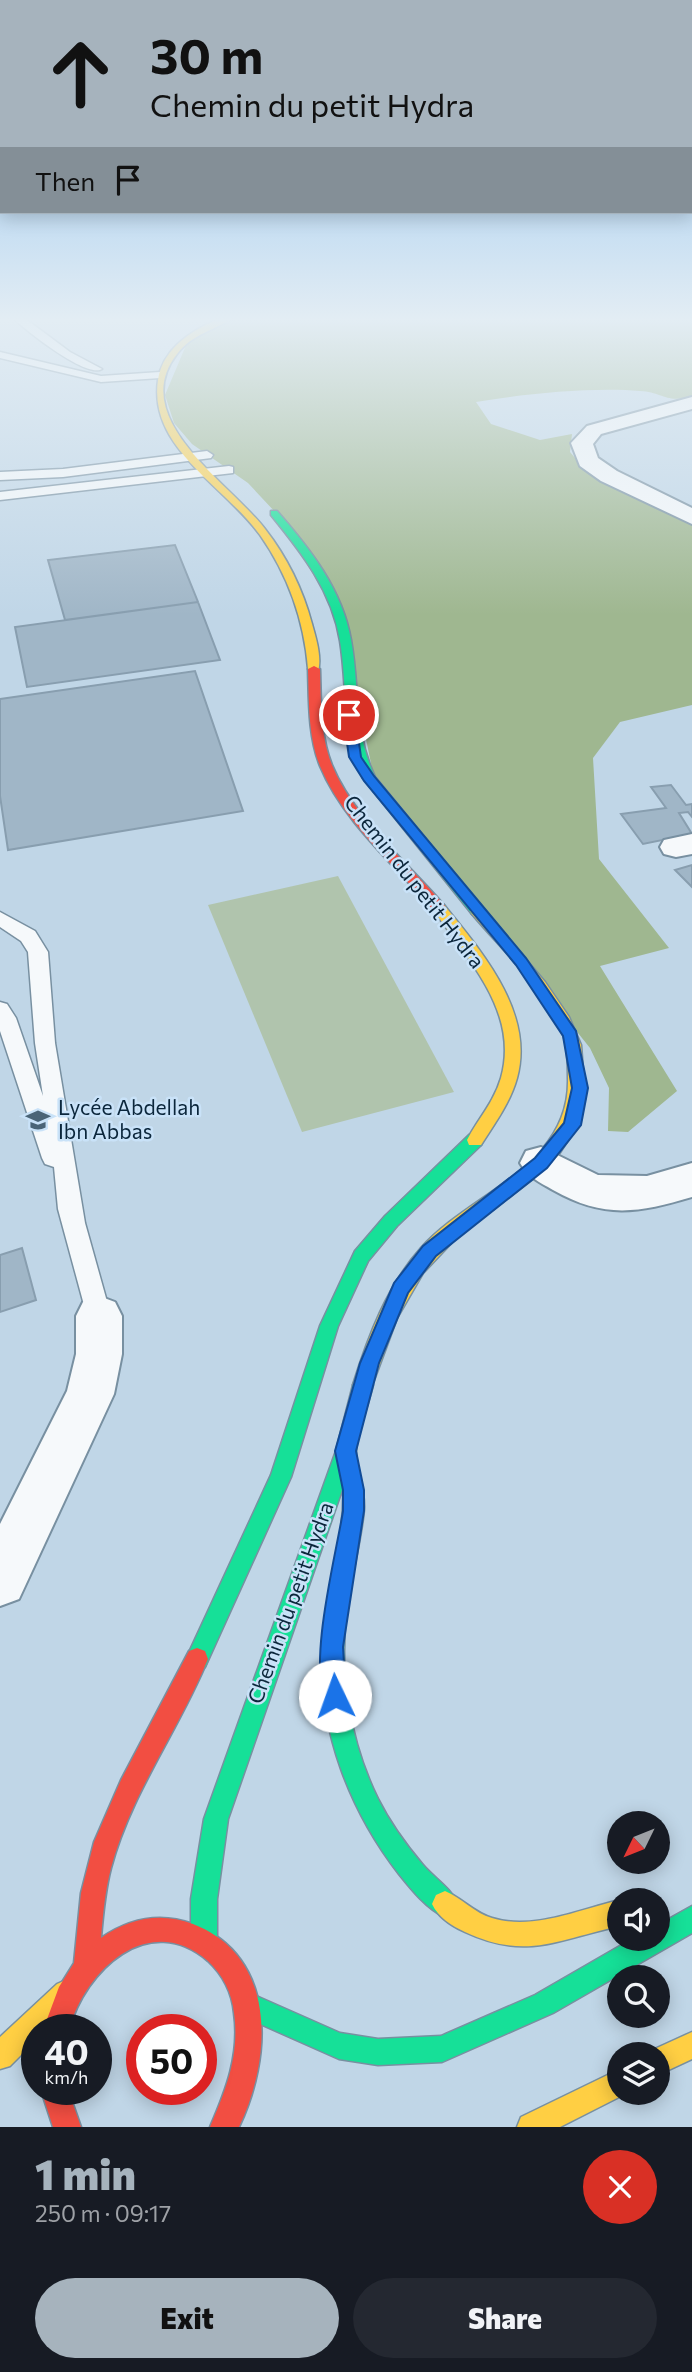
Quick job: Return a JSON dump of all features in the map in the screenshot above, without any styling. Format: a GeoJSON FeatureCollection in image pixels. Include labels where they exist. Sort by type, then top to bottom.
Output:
{"type":"FeatureCollection","features":[{"type":"Feature","properties":{"kind":"main road","name":"Chemin du petit Hydra"},"geometry":{"type":"LineString","coordinates":[[162,416],[178,445],[190,458],[229,470],[246,484]]}},
{"type":"Feature","properties":{"kind":"main road","name":"Chemin du petit Hydra"},"geometry":{"type":"LineString","coordinates":[[87,1965],[91,1899],[109,1837],[190,1673],[282,1474],[330,1314],[367,1246],[415,1202],[497,1114],[511,1085],[515,1057],[512,1028],[481,967],[458,932],[353,807],[326,768],[316,723],[312,649],[303,607],[271,543],[208,464],[178,445]]}},
{"type":"Feature","properties":{"kind":"main road","name":"Chemin du petit Hydra"},"geometry":{"type":"LineString","coordinates":[[204,1941],[208,1858],[219,1807],[345,1451],[369,1363],[401,1288],[430,1251],[541,1163],[572,1125],[580,1088],[571,1035],[521,962],[369,778],[355,757],[342,622],[312,561],[263,499]]}},
{"type":"Feature","properties":{"kind":"main road"},"geometry":{"type":"LineString","coordinates":[[345,1451],[354,1490],[332,1647],[335,1696],[344,1743],[368,1810],[405,1866],[443,1904],[487,1930],[526,1937],[607,1915]]}},
{"type":"Feature","properties":{"kind":"main road"},"geometry":{"type":"LineString","coordinates":[[671,1913],[692,1917]]}},
{"type":"Feature","properties":{"kind":"main road"},"geometry":{"type":"LineString","coordinates":[[670,1931],[692,1917]]}},
{"type":"Feature","properties":{"kind":"main road"},"geometry":{"type":"LineString","coordinates":[[62,2014],[73,1987],[87,1965],[114,1941],[144,1929],[176,1928],[204,1941],[230,1966],[247,2005],[251,2058],[235,2111],[224,2127]]}},
{"type":"Feature","properties":{"kind":"main road"},"geometry":{"type":"LineString","coordinates":[[247,2005],[339,2046],[377,2052],[442,2049],[544,2004],[637,1951]]}},
{"type":"Feature","properties":{"kind":"main road"},"geometry":{"type":"LineString","coordinates":[[0,2056],[73,1987]]}},
{"type":"Feature","properties":{"kind":"main road"},"geometry":{"type":"LineString","coordinates":[[670,2056],[692,2045]]}},
{"type":"Feature","properties":{"kind":"main road"},"geometry":{"type":"LineString","coordinates":[[531,2127],[607,2089]]}},
{"type":"Feature","properties":{"kind":"main road"},"geometry":{"type":"LineString","coordinates":[[58,2105],[67,2127]]}},
{"type":"Feature","properties":{"kind":"street"},"geometry":{"type":"LineString","coordinates":[[644,416],[594,430],[582,443],[588,461],[609,476],[692,517]]}},
{"type":"Feature","properties":{"kind":"street"},"geometry":{"type":"LineString","coordinates":[[541,1163],[592,1192],[646,1193],[692,1180]]}},
{"type":"Feature","properties":{"kind":"street"},"geometry":{"type":"LineString","coordinates":[[0,1580],[90,1394],[99,1354],[99,1317]]}},
{"type":"Feature","properties":{"kind":"lane"},"geometry":{"type":"LineString","coordinates":[[0,476],[190,458]]}},
{"type":"Feature","properties":{"kind":"lane"},"geometry":{"type":"LineString","coordinates":[[0,496],[208,464]]}},
{"type":"Feature","properties":{"kind":"lane"},"geometry":{"type":"LineString","coordinates":[[0,918],[28,936],[38,952],[44,1043],[74,1222]]}},
{"type":"Feature","properties":{"kind":"lane"},"geometry":{"type":"LineString","coordinates":[[0,1009],[6,1018],[74,1222],[99,1317]]}},
{"type":"Feature","properties":{"kind":"green space"},"geometry":{"type":"Polygon","coordinates":[[[172,416],[486,416],[491,424],[540,440],[572,434],[570,452],[586,471],[692,525],[692,705],[620,722],[593,758],[599,859],[669,948],[600,966],[677,1091],[628,1132],[608,1131],[609,1088],[590,1048],[374,778],[342,622],[276,513],[248,483],[192,444],[174,423],[172,416]]]}},
{"type":"Feature","properties":{"kind":"green space"},"geometry":{"type":"Polygon","coordinates":[[[338,876],[454,1092],[302,1132],[208,905],[338,876]]]}},
{"type":"Feature","properties":{"kind":"building"},"geometry":{"type":"Polygon","coordinates":[[[175,545],[198,602],[65,620],[48,560],[175,545]]]}},
{"type":"Feature","properties":{"kind":"building"},"geometry":{"type":"Polygon","coordinates":[[[198,602],[220,660],[27,687],[15,627],[198,602]]]}},
{"type":"Feature","properties":{"kind":"building"},"geometry":{"type":"Polygon","coordinates":[[[195,671],[243,811],[8,850],[0,796],[0,699],[195,671]]]}},
{"type":"Feature","properties":{"kind":"building"},"geometry":{"type":"Polygon","coordinates":[[[671,785],[686,805],[692,804],[692,817],[688,812],[679,813],[692,834],[643,844],[621,814],[666,808],[651,787],[671,785]]]}},
{"type":"Feature","properties":{"kind":"building"},"geometry":{"type":"Polygon","coordinates":[[[692,865],[692,887],[675,870],[692,865]]]}},
{"type":"Feature","properties":{"kind":"building"},"geometry":{"type":"Polygon","coordinates":[[[22,1248],[36,1300],[0,1312],[0,1255],[22,1248]]]}},
{"type":"Feature","properties":{"kind":"traffic: fast"},"geometry":{"type":"LineString","coordinates":[[274,513],[309,557],[336,606],[346,642],[356,744],[369,778],[477,911]]}},
{"type":"Feature","properties":{"kind":"traffic: fast"},"geometry":{"type":"LineString","coordinates":[[197,1659],[281,1477],[329,1326],[361,1256],[391,1221],[475,1140]]}},
{"type":"Feature","properties":{"kind":"traffic: fast"},"geometry":{"type":"LineString","coordinates":[[204,1941],[204,1899],[216,1819],[346,1451],[363,1385]]}},
{"type":"Feature","properties":{"kind":"traffic: fast"},"geometry":{"type":"LineString","coordinates":[[347,1456],[354,1488],[354,1507],[335,1613],[333,1653],[335,1693],[342,1733],[354,1772],[370,1809],[391,1844],[416,1876],[445,1904]]}},
{"type":"Feature","properties":{"kind":"traffic: fast"},"geometry":{"type":"LineString","coordinates":[[670,1932],[692,1919]]}},
{"type":"Feature","properties":{"kind":"traffic: fast"},"geometry":{"type":"LineString","coordinates":[[247,2005],[339,2046],[378,2052],[442,2049],[544,2004],[636,1951]]}},
{"type":"Feature","properties":{"kind":"traffic: slow"},"geometry":{"type":"LineString","coordinates":[[164,416],[192,458],[247,513],[273,547],[291,580],[304,614],[314,669]]}},
{"type":"Feature","properties":{"kind":"traffic: slow"},"geometry":{"type":"LineString","coordinates":[[439,908],[481,964],[497,991],[508,1019],[512,1048],[509,1077],[497,1108],[475,1140]]}},
{"type":"Feature","properties":{"kind":"traffic: slow"},"geometry":{"type":"LineString","coordinates":[[363,1385],[388,1316],[406,1283],[428,1253],[450,1232],[528,1174],[551,1152],[568,1128],[577,1099],[573,1045],[562,1017],[528,970],[477,911]]}},
{"type":"Feature","properties":{"kind":"traffic: slow"},"geometry":{"type":"LineString","coordinates":[[445,1904],[469,1921],[490,1931],[511,1935],[551,1931],[607,1916]]}},
{"type":"Feature","properties":{"kind":"traffic: slow"},"geometry":{"type":"LineString","coordinates":[[0,2056],[66,1993]]}},
{"type":"Feature","properties":{"kind":"traffic: slow"},"geometry":{"type":"LineString","coordinates":[[670,2056],[692,2045]]}},
{"type":"Feature","properties":{"kind":"traffic: slow"},"geometry":{"type":"LineString","coordinates":[[531,2127],[607,2089]]}},
{"type":"Feature","properties":{"kind":"traffic: jam"},"geometry":{"type":"LineString","coordinates":[[314,669],[320,741],[334,782],[360,819],[439,908]]}},
{"type":"Feature","properties":{"kind":"traffic: jam"},"geometry":{"type":"LineString","coordinates":[[87,1965],[93,1893],[107,1842],[129,1788],[197,1659]]}},
{"type":"Feature","properties":{"kind":"traffic: jam"},"geometry":{"type":"LineString","coordinates":[[61,2014],[68,1996],[88,1966],[122,1940],[139,1933],[166,1930],[205,1942],[227,1961],[240,1985],[248,2013],[249,2043],[245,2073],[236,2102],[224,2127]]}},
{"type":"Feature","properties":{"kind":"traffic: jam"},"geometry":{"type":"LineString","coordinates":[[60,2105],[67,2127]]}},
{"type":"Feature","properties":{"kind":"place","name":"Lycée Abdellah Ibn Abbas"},"geometry":{"type":"Point","coordinates":[38,1120]}},
{"type":"Feature","properties":{"kind":"route"},"geometry":{"type":"LineString","coordinates":[[335,1696],[332,1647],[354,1490],[345,1451],[369,1363],[401,1288],[430,1251],[541,1163],[572,1125],[580,1088],[571,1035],[521,962],[369,778],[355,757],[349,715]]}}]}
